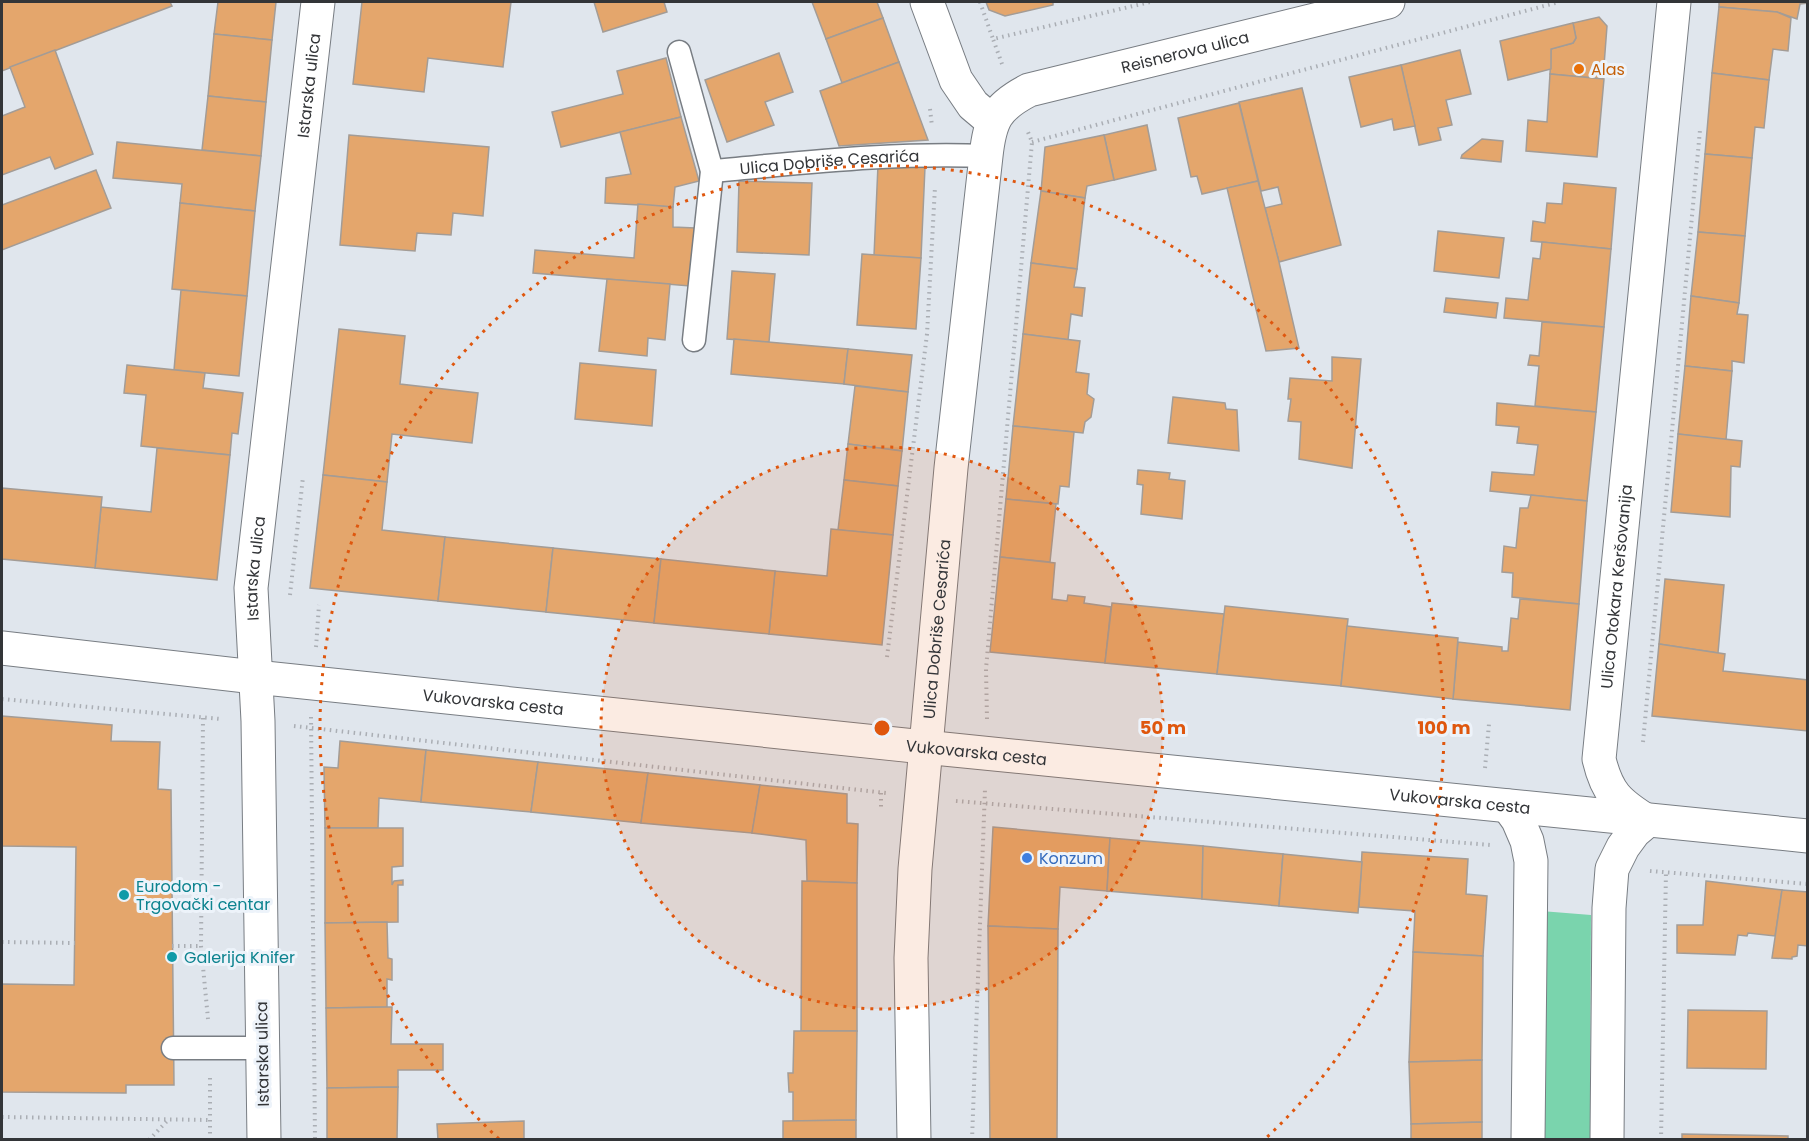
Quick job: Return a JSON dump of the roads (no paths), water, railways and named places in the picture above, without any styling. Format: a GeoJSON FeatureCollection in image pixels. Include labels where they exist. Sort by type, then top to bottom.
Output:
{"type":"FeatureCollection","features":[{"type":"Feature","properties":{"kind":"street","name":"Istarska ulica"},"geometry":{"type":"LineString","coordinates":[[264,1140],[258,721],[251,588],[318,2]]}},
{"type":"Feature","properties":{"kind":"street"},"geometry":{"type":"LineString","coordinates":[[927,2],[956,80],[973,105],[1003,110]]}},
{"type":"Feature","properties":{"kind":"street","name":"Reisnerova ulica"},"geometry":{"type":"LineString","coordinates":[[1003,110],[1029,90],[1388,2]]}},
{"type":"Feature","properties":{"kind":"street","name":"Ulica Otokara Keršovanija"},"geometry":{"type":"LineString","coordinates":[[1647,821],[1622,805],[1611,791],[1604,779],[1599,759],[1674,2]]}},
{"type":"Feature","properties":{"kind":"street","name":"Ulica Dobriše Cesarića"},"geometry":{"type":"LineString","coordinates":[[914,1140],[911,958],[924,747],[951,468],[986,156],[1003,110]]}},
{"type":"Feature","properties":{"kind":"street","name":"Vukovarska cesta"},"geometry":{"type":"LineString","coordinates":[[2,648],[255,677],[924,747],[1808,836]]}},
{"type":"Feature","properties":{"kind":"street"},"geometry":{"type":"LineString","coordinates":[[1508,807],[1518,820],[1527,841],[1531,861],[1528,1140]]}},
{"type":"Feature","properties":{"kind":"street"},"geometry":{"type":"LineString","coordinates":[[1607,1140],[1609,908],[1612,869],[1623,847],[1634,832],[1647,821]]}},
{"type":"Feature","properties":{"kind":"lane"},"geometry":{"type":"LineString","coordinates":[[679,52],[712,171],[694,340]]}},
{"type":"Feature","properties":{"kind":"lane","name":"Ulica Dobriše Cesarića"},"geometry":{"type":"LineString","coordinates":[[712,171],[832,160],[937,154],[986,156]]}},
{"type":"Feature","properties":{"kind":"lane"},"geometry":{"type":"LineString","coordinates":[[173,1048],[261,1048]]}},
{"type":"Feature","properties":{"kind":"place","name":"Alas"},"geometry":{"type":"Point","coordinates":[1579,69]}},
{"type":"Feature","properties":{"kind":"place","name":"Konzum"},"geometry":{"type":"Point","coordinates":[1027,858]}},
{"type":"Feature","properties":{"kind":"place","name":"Eurodom - Trgovački centar"},"geometry":{"type":"Point","coordinates":[124,895]}},
{"type":"Feature","properties":{"kind":"place","name":"Galerija Knifer"},"geometry":{"type":"Point","coordinates":[172,957]}}]}
